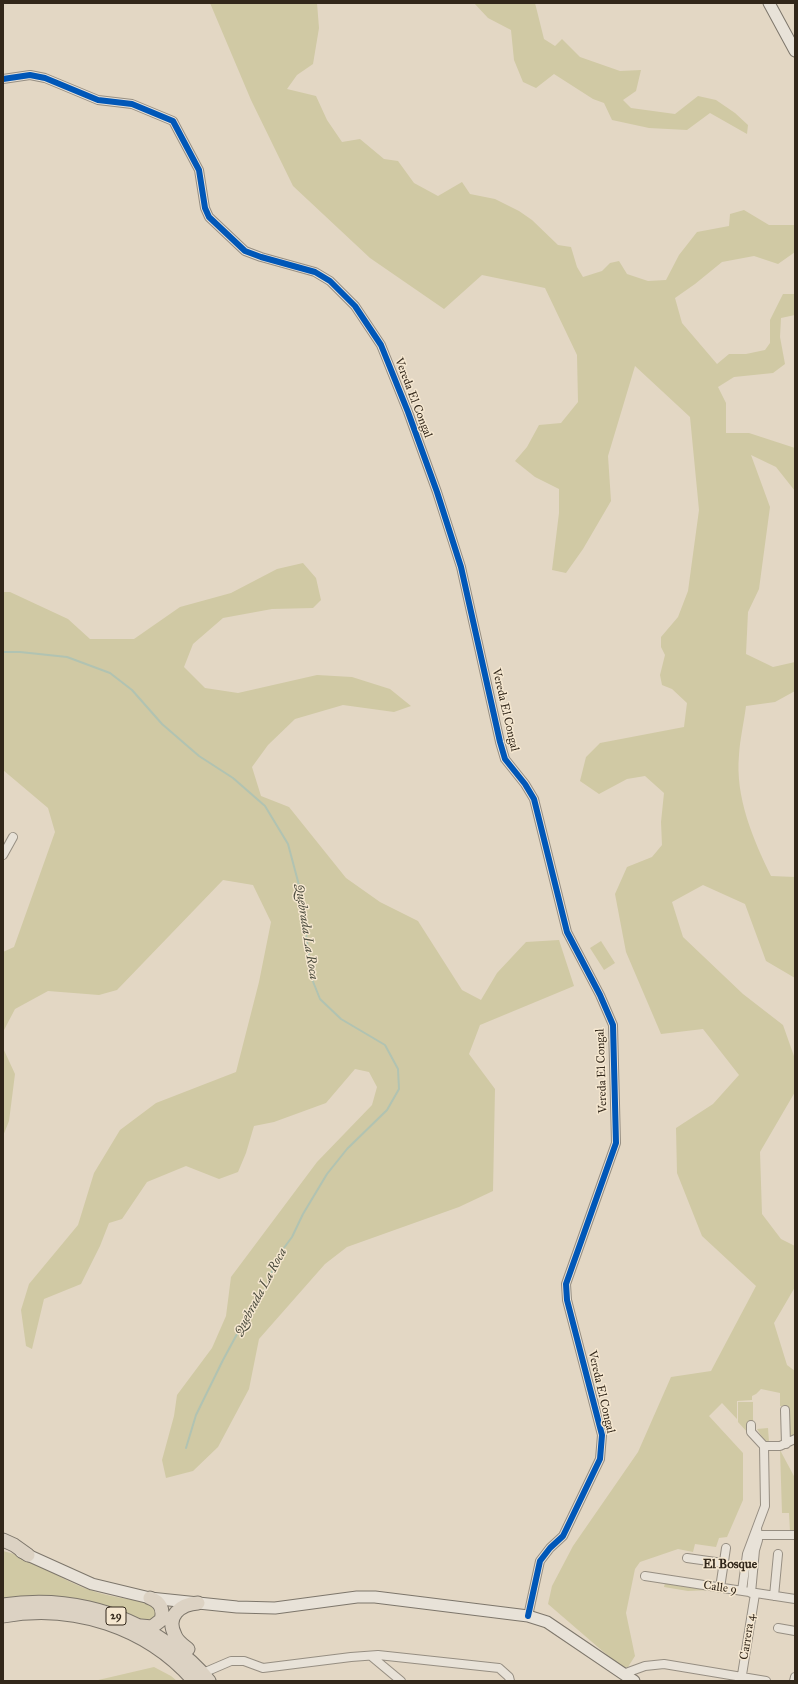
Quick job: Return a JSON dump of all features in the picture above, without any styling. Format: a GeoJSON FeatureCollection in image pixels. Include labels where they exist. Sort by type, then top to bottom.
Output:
{"type":"FeatureCollection","features":[{"type":"Feature","properties":{"kind":"highway"},"geometry":{"type":"LineString","coordinates":[[3,1540],[14,1545],[28,1555]]}},
{"type":"Feature","properties":{"kind":"highway"},"geometry":{"type":"LineString","coordinates":[[141,1626],[152,1627],[161,1620],[162,1609],[160,1604],[150,1598]]}},
{"type":"Feature","properties":{"kind":"highway","name":"29"},"geometry":{"type":"LineString","coordinates":[[3,1605],[39,1602],[78,1605],[112,1614],[141,1626],[178,1650],[206,1677]]}},
{"type":"Feature","properties":{"kind":"highway"},"geometry":{"type":"LineString","coordinates":[[198,1603],[188,1604],[176,1612],[173,1620],[173,1630],[178,1640],[193,1653],[206,1677]]}},
{"type":"Feature","properties":{"kind":"highway","name":"29"},"geometry":{"type":"LineString","coordinates":[[3,1616],[35,1612],[83,1616],[132,1634],[155,1646],[178,1665],[206,1677]]}},
{"type":"Feature","properties":{"kind":"main road"},"geometry":{"type":"LineString","coordinates":[[769,3],[795,50]]}},
{"type":"Feature","properties":{"kind":"main road"},"geometry":{"type":"LineString","coordinates":[[3,1545],[92,1584],[150,1598],[237,1607],[275,1608],[343,1599],[375,1597],[528,1616],[547,1622],[634,1681]]}},
{"type":"Feature","properties":{"kind":"street","name":"Vereda El Congal"},"geometry":{"type":"LineString","coordinates":[[3,80],[30,75],[45,78],[98,100],[132,104],[173,121],[199,170],[205,208],[209,217],[245,251],[315,272],[330,280],[355,306],[381,344],[437,492],[461,567],[505,759],[525,784],[534,800],[567,932],[600,995],[613,1025],[616,1144],[566,1284],[567,1300],[602,1435],[600,1459],[563,1536],[550,1548],[540,1561],[528,1616]]}},
{"type":"Feature","properties":{"kind":"street"},"geometry":{"type":"LineString","coordinates":[[3,855],[13,837]]}},
{"type":"Feature","properties":{"kind":"street"},"geometry":{"type":"LineString","coordinates":[[785,1410],[786,1444]]}},
{"type":"Feature","properties":{"kind":"street"},"geometry":{"type":"LineString","coordinates":[[751,1425],[751,1432],[764,1446],[780,1446],[795,1440]]}},
{"type":"Feature","properties":{"kind":"street","name":"Carrera 4"},"geometry":{"type":"LineString","coordinates":[[742,1591],[747,1554],[765,1506],[764,1446]]}},
{"type":"Feature","properties":{"kind":"street","name":"Carrera 4"},"geometry":{"type":"LineString","coordinates":[[742,1679],[753,1593],[758,1535],[757,1526]]}},
{"type":"Feature","properties":{"kind":"street"},"geometry":{"type":"LineString","coordinates":[[758,1535],[795,1535]]}},
{"type":"Feature","properties":{"kind":"street"},"geometry":{"type":"LineString","coordinates":[[720,1588],[726,1548]]}},
{"type":"Feature","properties":{"kind":"street"},"geometry":{"type":"LineString","coordinates":[[774,1596],[778,1554]]}},
{"type":"Feature","properties":{"kind":"street"},"geometry":{"type":"LineString","coordinates":[[687,1558],[723,1563]]}},
{"type":"Feature","properties":{"kind":"street","name":"Calle 9"},"geometry":{"type":"LineString","coordinates":[[645,1576],[795,1599]]}},
{"type":"Feature","properties":{"kind":"street"},"geometry":{"type":"LineString","coordinates":[[778,1628],[795,1631]]}},
{"type":"Feature","properties":{"kind":"street"},"geometry":{"type":"LineString","coordinates":[[206,1677],[231,1661],[244,1661],[263,1668],[351,1657],[371,1656],[499,1668],[509,1677],[510,1681]]}},
{"type":"Feature","properties":{"kind":"street"},"geometry":{"type":"LineString","coordinates":[[371,1656],[401,1681]]}},
{"type":"Feature","properties":{"kind":"street"},"geometry":{"type":"LineString","coordinates":[[622,1673],[645,1666],[664,1664],[742,1679],[766,1681]]}},
{"type":"Feature","properties":{"kind":"street"},"geometry":{"type":"LineString","coordinates":[[794,1681],[795,1677]]}},
{"type":"Feature","properties":{"kind":"shaded area"},"geometry":{"type":"Polygon","coordinates":[[[210,3],[317,3],[319,28],[313,64],[297,75],[287,89],[316,96],[327,120],[342,142],[360,139],[384,159],[398,161],[414,183],[438,196],[462,182],[470,194],[495,199],[519,211],[532,220],[558,245],[571,247],[577,267],[583,277],[602,271],[610,263],[619,261],[627,274],[648,281],[666,280],[679,255],[697,232],[729,226],[730,214],[744,210],[769,225],[795,225],[795,252],[778,264],[754,256],[722,262],[675,298],[682,323],[717,364],[729,354],[746,354],[765,350],[770,343],[770,320],[783,294],[795,294],[795,315],[781,318],[780,337],[785,364],[773,373],[734,377],[718,387],[726,403],[726,433],[749,433],[795,448],[795,491],[776,467],[751,455],[770,507],[759,589],[748,612],[746,654],[773,667],[795,662],[795,691],[775,702],[746,706],[738,771],[743,802],[752,833],[771,876],[795,877],[795,978],[766,961],[745,904],[703,885],[672,902],[683,937],[743,994],[783,1025],[795,1059],[795,1092],[760,1152],[762,1214],[781,1239],[795,1246],[795,1287],[774,1323],[787,1365],[795,1371],[795,1436],[790,1438],[785,1406],[780,1406],[780,1393],[761,1389],[752,1396],[752,1400],[737,1401],[737,1419],[722,1403],[709,1416],[743,1453],[743,1500],[727,1537],[719,1538],[716,1547],[695,1544],[693,1552],[678,1549],[640,1562],[635,1569],[626,1613],[635,1656],[628,1667],[621,1667],[548,1604],[552,1586],[573,1546],[638,1452],[671,1377],[711,1371],[756,1286],[702,1236],[677,1173],[676,1128],[713,1104],[739,1075],[703,1029],[661,1034],[626,952],[615,894],[627,867],[652,857],[662,845],[661,822],[664,793],[645,776],[627,779],[599,794],[580,781],[586,757],[600,743],[684,727],[687,703],[672,689],[662,685],[660,675],[665,655],[661,647],[661,637],[678,617],[688,591],[699,510],[690,417],[635,366],[608,456],[611,501],[583,549],[566,573],[552,570],[559,513],[559,489],[535,477],[515,461],[527,447],[539,425],[561,423],[578,402],[577,355],[545,288],[482,275],[444,309],[370,258],[293,186],[251,100],[210,3]]]}},
{"type":"Feature","properties":{"kind":"shaded area"},"geometry":{"type":"Polygon","coordinates":[[[474,3],[535,3],[544,39],[555,46],[562,39],[580,57],[620,71],[641,70],[636,91],[623,100],[631,108],[675,114],[698,96],[716,100],[735,113],[748,125],[747,134],[710,113],[687,130],[649,128],[612,120],[604,103],[593,99],[554,74],[536,88],[523,82],[514,60],[511,30],[488,18],[474,3]]]}},
{"type":"Feature","properties":{"kind":"shaded area"},"geometry":{"type":"Polygon","coordinates":[[[303,563],[316,578],[321,600],[313,608],[272,609],[223,618],[193,644],[184,667],[205,688],[238,693],[317,675],[352,677],[390,689],[411,706],[394,712],[343,705],[295,719],[268,745],[252,767],[261,796],[289,807],[346,878],[380,902],[418,921],[462,990],[481,1000],[497,973],[526,942],[559,940],[574,986],[480,1025],[469,1054],[495,1089],[493,1191],[459,1207],[347,1247],[325,1264],[259,1339],[249,1389],[218,1447],[193,1471],[166,1478],[162,1460],[174,1416],[177,1395],[212,1348],[226,1316],[231,1277],[317,1162],[372,1105],[377,1087],[369,1072],[355,1069],[326,1103],[274,1122],[254,1126],[246,1153],[238,1172],[219,1179],[186,1166],[147,1182],[122,1219],[109,1223],[100,1246],[81,1284],[44,1299],[32,1349],[26,1346],[21,1310],[29,1284],[78,1225],[94,1173],[120,1130],[156,1103],[236,1072],[259,982],[271,922],[253,885],[223,880],[117,990],[99,995],[48,991],[15,1009],[3,1032],[3,952],[14,947],[55,832],[48,808],[3,770],[3,592],[10,592],[68,619],[90,639],[134,639],[180,607],[231,593],[277,569],[303,563]]]}},
{"type":"Feature","properties":{"kind":"shaded area"},"geometry":{"type":"Polygon","coordinates":[[[601,941],[615,963],[604,970],[590,948],[601,941]]]}},
{"type":"Feature","properties":{"kind":"shaded area"},"geometry":{"type":"Polygon","coordinates":[[[3,1048],[15,1074],[9,1121],[3,1136],[3,1048]]]}},
{"type":"Feature","properties":{"kind":"shaded area"},"geometry":{"type":"Polygon","coordinates":[[[738,1402],[753,1402],[753,1422],[748,1433],[738,1422],[738,1402]]]}},
{"type":"Feature","properties":{"kind":"shaded area"},"geometry":{"type":"Polygon","coordinates":[[[768,1428],[769,1442],[764,1440],[757,1429],[768,1428]]]}},
{"type":"Feature","properties":{"kind":"shaded area"},"geometry":{"type":"Polygon","coordinates":[[[780,1450],[795,1478],[795,1534],[790,1532],[789,1513],[782,1513],[780,1450]]]}},
{"type":"Feature","properties":{"kind":"shaded area"},"geometry":{"type":"Polygon","coordinates":[[[3,1551],[14,1554],[68,1581],[90,1590],[112,1596],[150,1603],[155,1609],[156,1614],[151,1621],[3,1602],[3,1551]]]}},
{"type":"Feature","properties":{"kind":"shaded area"},"geometry":{"type":"Polygon","coordinates":[[[665,1583],[710,1590],[688,1591],[664,1587],[665,1583]]]}},
{"type":"Feature","properties":{"kind":"shaded area"},"geometry":{"type":"Polygon","coordinates":[[[154,1667],[177,1681],[94,1681],[154,1667]]]}},
{"type":"Feature","properties":{"kind":"waterway","name":"Quebrada La Roca"},"geometry":{"type":"LineString","coordinates":[[3,652],[20,652],[67,657],[110,673],[132,690],[162,724],[199,756],[233,778],[265,806],[288,844],[300,889],[312,979],[320,999],[341,1019],[385,1045],[398,1069],[399,1089],[387,1110],[347,1149],[327,1174],[303,1214],[292,1237],[275,1260],[269,1282],[251,1314],[243,1323],[196,1415],[186,1448]]}},
{"type":"Feature","properties":{"kind":"cycle path"},"geometry":{"type":"LineString","coordinates":[[3,79],[30,75],[45,78],[98,100],[132,104],[173,121],[199,170],[205,208],[209,217],[245,251],[315,272],[330,281],[355,306],[381,345],[408,412],[437,492],[461,567],[505,759],[525,784],[534,799],[567,932],[600,995],[613,1025],[616,1143],[566,1284],[567,1300],[602,1435],[600,1459],[563,1536],[550,1548],[540,1561],[528,1616]]}},
{"type":"Feature","properties":{"kind":"district","name":"El Bosque"},"geometry":{"type":"Point","coordinates":[730,1565]}}]}
